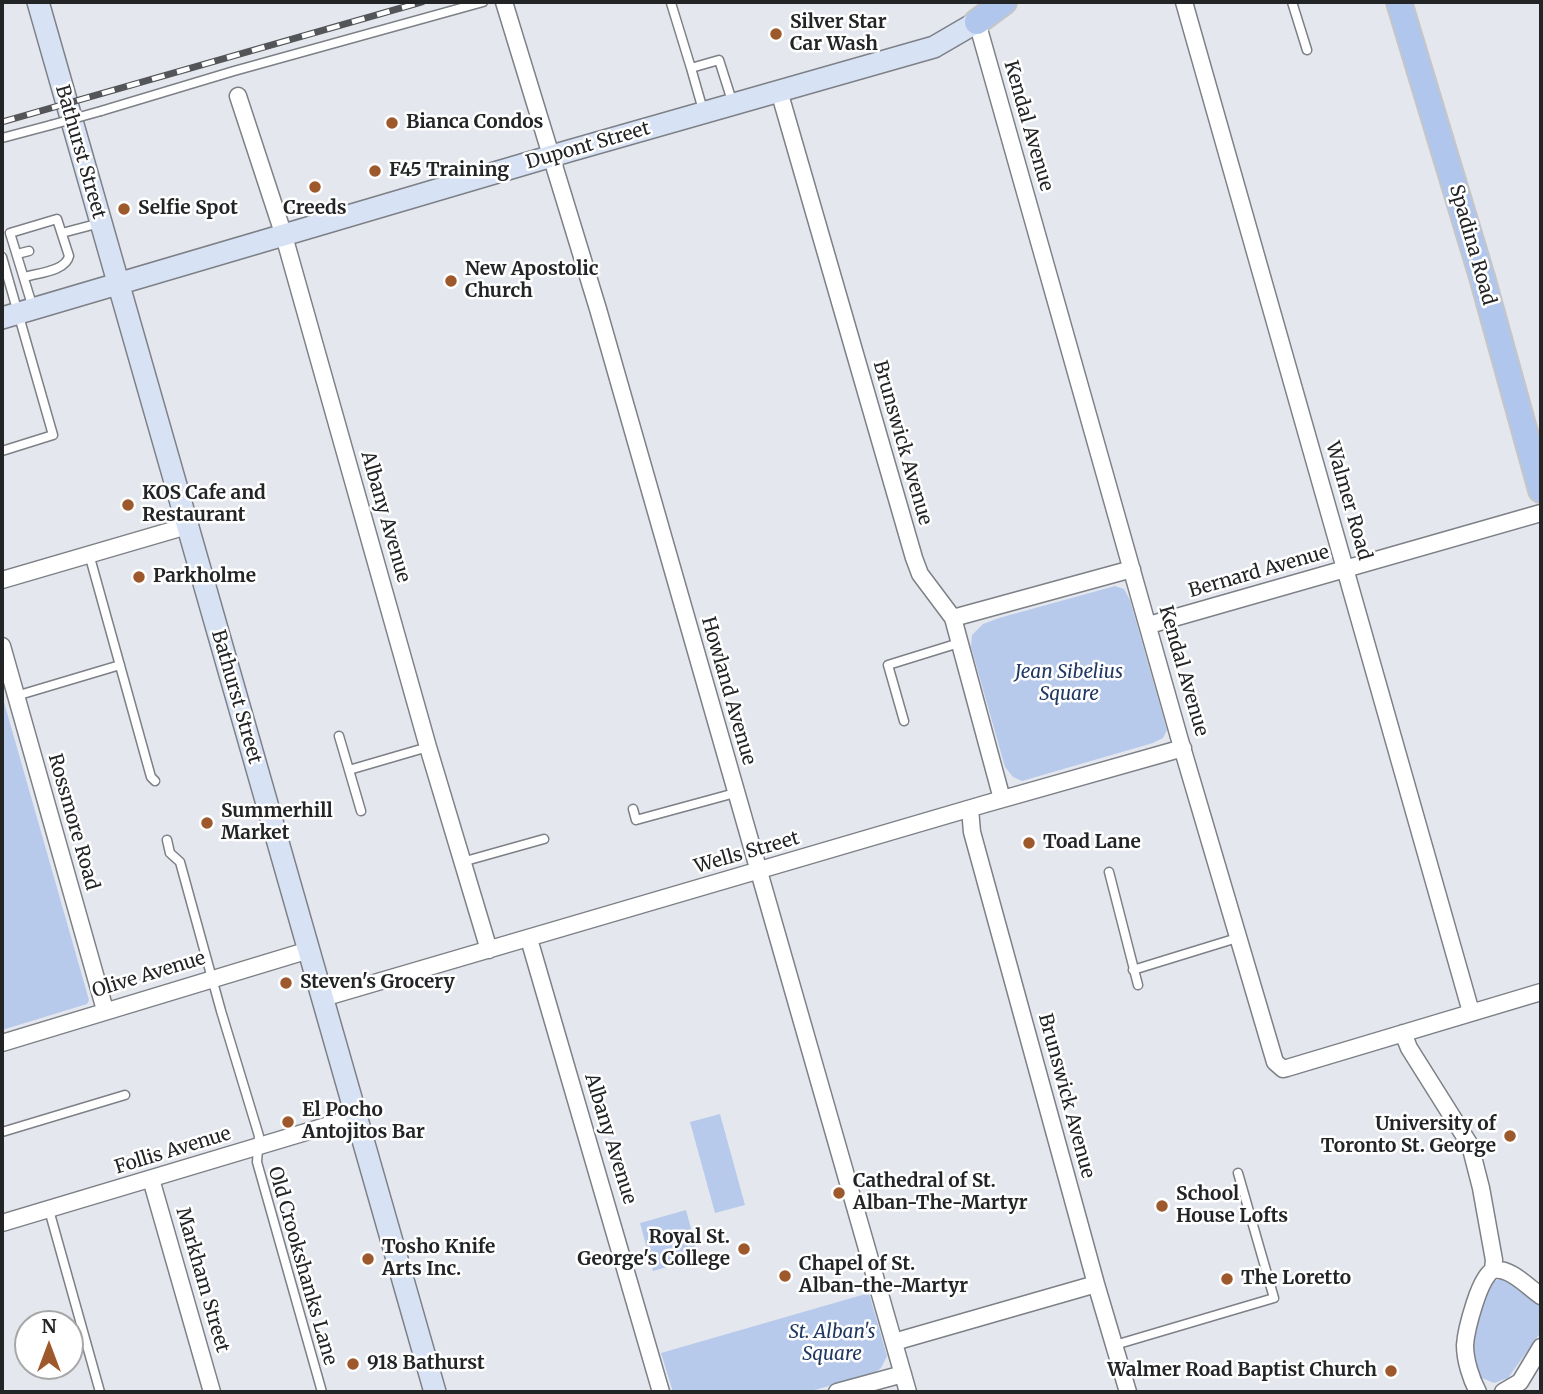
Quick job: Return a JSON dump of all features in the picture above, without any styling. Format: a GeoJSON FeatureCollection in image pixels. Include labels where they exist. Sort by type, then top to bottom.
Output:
{"type":"FeatureCollection","features":[{"type":"Feature","properties":{"kind":"main road","name":"Bathurst Street"},"geometry":{"type":"LineString","coordinates":[[38,2],[435,1392]]}},
{"type":"Feature","properties":{"kind":"main road","name":"Dupont Street"},"geometry":{"type":"LineString","coordinates":[[17,313],[934,47],[977,22],[1004,2]]}},
{"type":"Feature","properties":{"kind":"main road","name":"Spadina Road"},"geometry":{"type":"LineString","coordinates":[[1399,2],[1482,277],[1541,490]]}},
{"type":"Feature","properties":{"kind":"street","name":"Howland Avenue"},"geometry":{"type":"LineString","coordinates":[[504,2],[618,380],[908,1392]]}},
{"type":"Feature","properties":{"kind":"street","name":"Walmer Road"},"geometry":{"type":"LineString","coordinates":[[1184,2],[1471,1012]]}},
{"type":"Feature","properties":{"kind":"street","name":"Kendal Avenue"},"geometry":{"type":"LineString","coordinates":[[977,22],[1182,748],[1275,1062],[1283,1069],[1541,992]]}},
{"type":"Feature","properties":{"kind":"street","name":"Brunswick Avenue"},"geometry":{"type":"LineString","coordinates":[[779,91],[914,558],[920,574],[953,618],[1002,799]]}},
{"type":"Feature","properties":{"kind":"street","name":"Albany Avenue"},"geometry":{"type":"LineString","coordinates":[[238,96],[284,236],[428,747],[489,950]]}},
{"type":"Feature","properties":{"kind":"street","name":"Bernard Avenue"},"geometry":{"type":"LineString","coordinates":[[1149,625],[1541,513]]}},
{"type":"Feature","properties":{"kind":"street"},"geometry":{"type":"LineString","coordinates":[[2,580],[187,526]]}},
{"type":"Feature","properties":{"kind":"street"},"geometry":{"type":"LineString","coordinates":[[953,618],[1132,569]]}},
{"type":"Feature","properties":{"kind":"street","name":"Rossmore Road"},"geometry":{"type":"LineString","coordinates":[[2,646],[105,1010]]}},
{"type":"Feature","properties":{"kind":"street","name":"Wells Street"},"geometry":{"type":"LineString","coordinates":[[323,998],[1182,748]]}},
{"type":"Feature","properties":{"kind":"street","name":"Brunswick Avenue"},"geometry":{"type":"LineString","coordinates":[[970,809],[972,832],[1128,1392]]}},
{"type":"Feature","properties":{"kind":"street","name":"Albany Avenue"},"geometry":{"type":"LineString","coordinates":[[529,939],[661,1392]]}},
{"type":"Feature","properties":{"kind":"street","name":"Olive Avenue"},"geometry":{"type":"LineString","coordinates":[[2,1043],[309,950]]}},
{"type":"Feature","properties":{"kind":"street"},"geometry":{"type":"LineString","coordinates":[[1403,1033],[1409,1048],[1469,1146],[1481,1188],[1494,1259],[1493,1270]]}},
{"type":"Feature","properties":{"kind":"street","name":"Follis Avenue"},"geometry":{"type":"LineString","coordinates":[[2,1223],[356,1117]]}},
{"type":"Feature","properties":{"kind":"street","name":"Markham Street"},"geometry":{"type":"LineString","coordinates":[[151,1180],[212,1392]]}},
{"type":"Feature","properties":{"kind":"street"},"geometry":{"type":"LineString","coordinates":[[1478,1392],[1468,1365],[1465,1346],[1480,1286],[1486,1275],[1493,1270],[1507,1271],[1541,1296]]}},
{"type":"Feature","properties":{"kind":"street"},"geometry":{"type":"LineString","coordinates":[[894,1342],[1096,1284]]}},
{"type":"Feature","properties":{"kind":"street"},"geometry":{"type":"LineString","coordinates":[[1503,1392],[1520,1382],[1541,1347]]}},
{"type":"Feature","properties":{"kind":"street"},"geometry":{"type":"LineString","coordinates":[[837,1392],[902,1374]]}},
{"type":"Feature","properties":{"kind":"lane"},"geometry":{"type":"LineString","coordinates":[[2,138],[481,2]]}},
{"type":"Feature","properties":{"kind":"lane"},"geometry":{"type":"LineString","coordinates":[[1292,2],[1307,50]]}},
{"type":"Feature","properties":{"kind":"lane"},"geometry":{"type":"LineString","coordinates":[[671,3],[704,112]]}},
{"type":"Feature","properties":{"kind":"lane"},"geometry":{"type":"LineString","coordinates":[[691,68],[719,60],[733,104]]}},
{"type":"Feature","properties":{"kind":"lane"},"geometry":{"type":"LineString","coordinates":[[17,313],[24,278],[10,233],[57,219],[61,239],[69,256],[68,261],[63,266],[24,278]]}},
{"type":"Feature","properties":{"kind":"lane"},"geometry":{"type":"LineString","coordinates":[[61,239],[100,223]]}},
{"type":"Feature","properties":{"kind":"lane"},"geometry":{"type":"LineString","coordinates":[[17,254],[29,251]]}},
{"type":"Feature","properties":{"kind":"lane"},"geometry":{"type":"LineString","coordinates":[[2,257],[53,435],[2,451]]}},
{"type":"Feature","properties":{"kind":"lane"},"geometry":{"type":"LineString","coordinates":[[89,554],[151,777],[155,780]]}},
{"type":"Feature","properties":{"kind":"lane"},"geometry":{"type":"LineString","coordinates":[[904,721],[888,665],[959,643]]}},
{"type":"Feature","properties":{"kind":"lane"},"geometry":{"type":"LineString","coordinates":[[16,696],[120,665]]}},
{"type":"Feature","properties":{"kind":"lane"},"geometry":{"type":"LineString","coordinates":[[340,736],[360,811]]}},
{"type":"Feature","properties":{"kind":"lane"},"geometry":{"type":"LineString","coordinates":[[349,770],[428,747]]}},
{"type":"Feature","properties":{"kind":"lane"},"geometry":{"type":"LineString","coordinates":[[633,809],[636,820],[735,793]]}},
{"type":"Feature","properties":{"kind":"lane","name":"Old Crookshanks Lane"},"geometry":{"type":"LineString","coordinates":[[167,839],[170,853],[180,862],[259,1136],[257,1162],[322,1392]]}},
{"type":"Feature","properties":{"kind":"lane"},"geometry":{"type":"LineString","coordinates":[[462,862],[544,839]]}},
{"type":"Feature","properties":{"kind":"lane"},"geometry":{"type":"LineString","coordinates":[[1108,872],[1138,985]]}},
{"type":"Feature","properties":{"kind":"lane"},"geometry":{"type":"LineString","coordinates":[[1133,970],[1237,938]]}},
{"type":"Feature","properties":{"kind":"lane"},"geometry":{"type":"LineString","coordinates":[[2,1132],[125,1095]]}},
{"type":"Feature","properties":{"kind":"lane"},"geometry":{"type":"LineString","coordinates":[[1115,1345],[1274,1298],[1238,1173]]}},
{"type":"Feature","properties":{"kind":"lane"},"geometry":{"type":"LineString","coordinates":[[49,1210],[100,1392]]}},
{"type":"Feature","properties":{"kind":"green space","name":"Jean Sibelius Square"},"geometry":{"type":"Polygon","coordinates":[[[1115,586],[1124,589],[1130,600],[1167,730],[1163,738],[1022,781],[1013,777],[1005,767],[971,647],[972,635],[983,624],[999,618],[1115,586]]]}},
{"type":"Feature","properties":{"kind":"green space"},"geometry":{"type":"Polygon","coordinates":[[[2,695],[89,1000],[87,1004],[2,1030],[2,695]]]}},
{"type":"Feature","properties":{"kind":"green space"},"geometry":{"type":"Polygon","coordinates":[[[720,1114],[745,1205],[715,1213],[690,1122],[720,1114]]]}},
{"type":"Feature","properties":{"kind":"green space"},"geometry":{"type":"Polygon","coordinates":[[[686,1210],[699,1258],[653,1271],[640,1223],[686,1210]]]}},
{"type":"Feature","properties":{"kind":"green space"},"geometry":{"type":"Polygon","coordinates":[[[1507,1280],[1541,1304],[1541,1332],[1508,1378],[1494,1383],[1482,1378],[1477,1372],[1472,1345],[1487,1288],[1494,1281],[1507,1280]]]}},
{"type":"Feature","properties":{"kind":"green space","name":"St. Alban's Square"},"geometry":{"type":"Polygon","coordinates":[[[869,1293],[887,1356],[881,1368],[873,1374],[807,1392],[673,1392],[661,1353],[869,1293]]]}},
{"type":"Feature","properties":{"kind":"railway"},"geometry":{"type":"LineString","coordinates":[[2,122],[422,2]]}},
{"type":"Feature","properties":{"kind":"place","name":"Silver Star Car Wash"},"geometry":{"type":"Point","coordinates":[776,34]}},
{"type":"Feature","properties":{"kind":"place","name":"Bianca Condos"},"geometry":{"type":"Point","coordinates":[392,123]}},
{"type":"Feature","properties":{"kind":"place","name":"F45 Training"},"geometry":{"type":"Point","coordinates":[375,171]}},
{"type":"Feature","properties":{"kind":"place","name":"Creeds"},"geometry":{"type":"Point","coordinates":[315,187]}},
{"type":"Feature","properties":{"kind":"place","name":"Selfie Spot"},"geometry":{"type":"Point","coordinates":[124,209]}},
{"type":"Feature","properties":{"kind":"place","name":"New Apostolic Church"},"geometry":{"type":"Point","coordinates":[451,281]}},
{"type":"Feature","properties":{"kind":"place","name":"KOS Cafe and Restaurant"},"geometry":{"type":"Point","coordinates":[128,505]}},
{"type":"Feature","properties":{"kind":"place","name":"Parkholme"},"geometry":{"type":"Point","coordinates":[139,577]}},
{"type":"Feature","properties":{"kind":"place","name":"Summerhill Market"},"geometry":{"type":"Point","coordinates":[207,823]}},
{"type":"Feature","properties":{"kind":"place","name":"Toad Lane"},"geometry":{"type":"Point","coordinates":[1029,843]}},
{"type":"Feature","properties":{"kind":"place","name":"Steven's Grocery"},"geometry":{"type":"Point","coordinates":[286,983]}},
{"type":"Feature","properties":{"kind":"place","name":"El Pocho Antojitos Bar"},"geometry":{"type":"Point","coordinates":[288,1122]}},
{"type":"Feature","properties":{"kind":"place","name":"University of Toronto St. George"},"geometry":{"type":"Point","coordinates":[1510,1136]}},
{"type":"Feature","properties":{"kind":"place","name":"Cathedral of St. Alban-The-Martyr"},"geometry":{"type":"Point","coordinates":[839,1193]}},
{"type":"Feature","properties":{"kind":"place","name":"School House Lofts"},"geometry":{"type":"Point","coordinates":[1162,1206]}},
{"type":"Feature","properties":{"kind":"place","name":"Royal St. George's College"},"geometry":{"type":"Point","coordinates":[744,1249]}},
{"type":"Feature","properties":{"kind":"place","name":"Tosho Knife Arts Inc."},"geometry":{"type":"Point","coordinates":[368,1259]}},
{"type":"Feature","properties":{"kind":"place","name":"Chapel of St. Alban-the-Martyr"},"geometry":{"type":"Point","coordinates":[785,1276]}},
{"type":"Feature","properties":{"kind":"place","name":"The Loretto"},"geometry":{"type":"Point","coordinates":[1227,1279]}},
{"type":"Feature","properties":{"kind":"place","name":"918 Bathurst"},"geometry":{"type":"Point","coordinates":[353,1364]}},
{"type":"Feature","properties":{"kind":"place","name":"Walmer Road Baptist Church"},"geometry":{"type":"Point","coordinates":[1391,1371]}}]}
